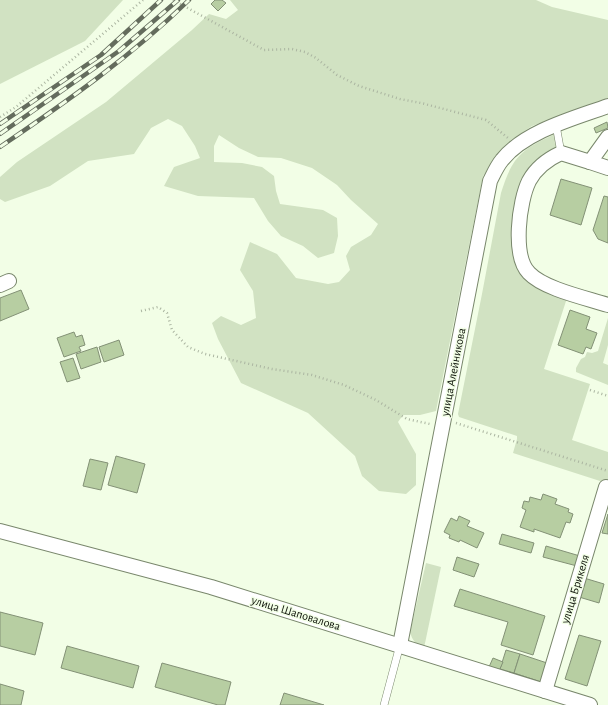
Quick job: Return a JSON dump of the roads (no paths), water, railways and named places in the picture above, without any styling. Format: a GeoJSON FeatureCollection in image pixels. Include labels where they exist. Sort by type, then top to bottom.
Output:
{"type":"FeatureCollection","features":[{"type":"Feature","properties":{"kind":"street","name":"улица Алейникова"},"geometry":{"type":"LineString","coordinates":[[400,645],[490,180],[502,160],[517,146],[556,125],[608,106]]}},
{"type":"Feature","properties":{"kind":"street"},"geometry":{"type":"LineString","coordinates":[[590,162],[608,137]]}},
{"type":"Feature","properties":{"kind":"street"},"geometry":{"type":"LineString","coordinates":[[608,168],[561,153],[550,158],[540,167],[529,182],[521,209],[518,241],[524,268],[539,281],[608,305]]}},
{"type":"Feature","properties":{"kind":"street","name":"улица Брикеля"},"geometry":{"type":"LineString","coordinates":[[545,691],[606,487]]}},
{"type":"Feature","properties":{"kind":"street","name":"улица Шаповалова"},"geometry":{"type":"LineString","coordinates":[[0,531],[211,587],[590,705]]}},
{"type":"Feature","properties":{"kind":"lane"},"geometry":{"type":"LineString","coordinates":[[556,125],[561,153]]}},
{"type":"Feature","properties":{"kind":"lane","name":"улица Алейникова"},"geometry":{"type":"LineString","coordinates":[[384,705],[400,645]]}},
{"type":"Feature","properties":{"kind":"railway"},"geometry":{"type":"LineString","coordinates":[[0,124],[101,55],[161,0]]}},
{"type":"Feature","properties":{"kind":"railway"},"geometry":{"type":"LineString","coordinates":[[0,134],[119,51],[178,0]]}},
{"type":"Feature","properties":{"kind":"railway"},"geometry":{"type":"LineString","coordinates":[[0,147],[98,78],[145,40],[189,0]]}}]}
